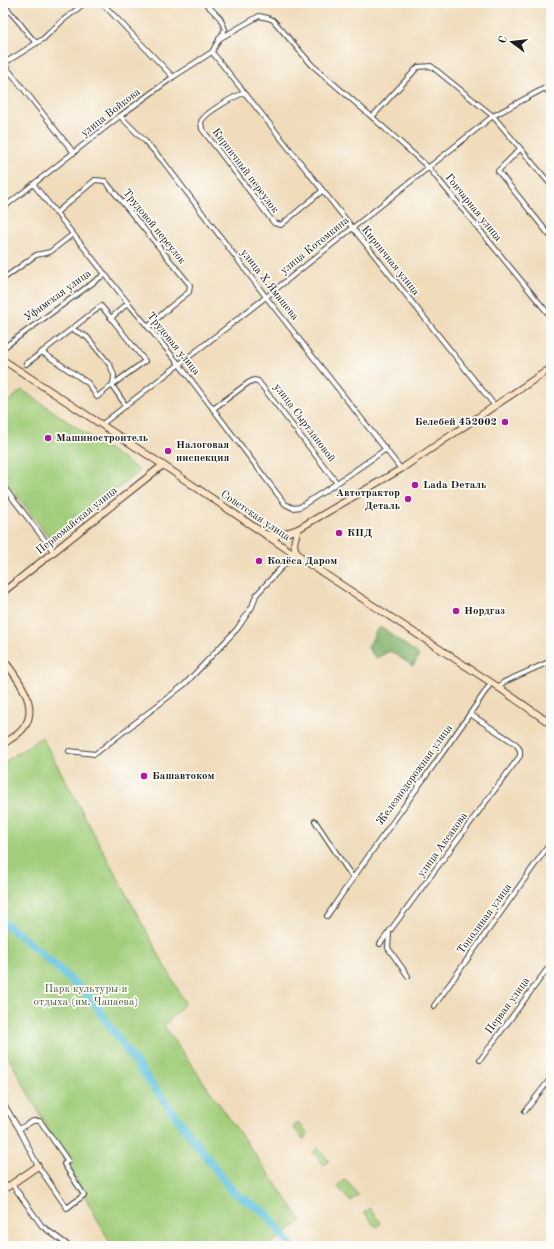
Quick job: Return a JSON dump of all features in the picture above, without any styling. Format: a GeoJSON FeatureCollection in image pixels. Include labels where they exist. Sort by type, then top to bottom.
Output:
{"type":"FeatureCollection","features":[{"type":"Feature","properties":{"kind":"main road","name":"Советская улица"},"geometry":{"type":"LineString","coordinates":[[3,360],[163,465],[262,533],[498,687],[551,724]]}},
{"type":"Feature","properties":{"kind":"main road"},"geometry":{"type":"LineString","coordinates":[[262,533],[277,536],[298,529],[401,468],[551,368]]}},
{"type":"Feature","properties":{"kind":"main road","name":"Первомайская улица"},"geometry":{"type":"LineString","coordinates":[[3,592],[163,465]]}},
{"type":"Feature","properties":{"kind":"main road"},"geometry":{"type":"LineString","coordinates":[[298,529],[294,547],[296,552],[306,562]]}},
{"type":"Feature","properties":{"kind":"main road"},"geometry":{"type":"LineString","coordinates":[[3,659],[22,685],[29,704],[29,713],[26,723],[20,731],[3,744]]}},
{"type":"Feature","properties":{"kind":"main road"},"geometry":{"type":"LineString","coordinates":[[3,1190],[38,1166]]}},
{"type":"Feature","properties":{"kind":"street"},"geometry":{"type":"LineString","coordinates":[[74,153],[3,63],[37,43],[85,3]]}},
{"type":"Feature","properties":{"kind":"street"},"geometry":{"type":"LineString","coordinates":[[102,3],[174,77]]}},
{"type":"Feature","properties":{"kind":"street","name":"улица Войкова"},"geometry":{"type":"LineString","coordinates":[[3,208],[120,116],[212,52],[225,29],[220,18],[205,3]]}},
{"type":"Feature","properties":{"kind":"street"},"geometry":{"type":"LineString","coordinates":[[3,4],[18,20],[31,39],[37,43]]}},
{"type":"Feature","properties":{"kind":"street","name":"Гончарная улица"},"geometry":{"type":"LineString","coordinates":[[219,39],[259,16],[272,20],[312,64],[429,168],[551,317]]}},
{"type":"Feature","properties":{"kind":"street","name":"Кирпичная улица"},"geometry":{"type":"LineString","coordinates":[[212,52],[495,406]]}},
{"type":"Feature","properties":{"kind":"street"},"geometry":{"type":"LineString","coordinates":[[372,117],[418,67],[431,66],[493,116],[551,185]]}},
{"type":"Feature","properties":{"kind":"street","name":"улица Котомкина"},"geometry":{"type":"LineString","coordinates":[[102,425],[266,297],[493,116],[545,88],[551,95]]}},
{"type":"Feature","properties":{"kind":"street","name":"Кирпичный переулок"},"geometry":{"type":"LineString","coordinates":[[244,93],[231,98],[205,117],[201,122],[202,129],[274,223],[282,225],[322,191]]}},
{"type":"Feature","properties":{"kind":"street","name":"улица Х.Ямашева"},"geometry":{"type":"LineString","coordinates":[[120,116],[145,141],[162,161],[266,297],[401,468]]}},
{"type":"Feature","properties":{"kind":"street"},"geometry":{"type":"LineString","coordinates":[[520,149],[498,172],[551,237]]}},
{"type":"Feature","properties":{"kind":"street","name":"Трудовой переулок"},"geometry":{"type":"LineString","coordinates":[[56,213],[95,180],[105,181],[190,285],[189,292],[148,327]]}},
{"type":"Feature","properties":{"kind":"street","name":"Трудовая улица"},"geometry":{"type":"LineString","coordinates":[[34,185],[128,303],[179,364],[285,504],[292,508],[300,507],[337,483]]}},
{"type":"Feature","properties":{"kind":"street"},"geometry":{"type":"LineString","coordinates":[[3,279],[36,255],[50,252],[73,234]]}},
{"type":"Feature","properties":{"kind":"street","name":"Уфимская улица"},"geometry":{"type":"LineString","coordinates":[[3,348],[105,274]]}},
{"type":"Feature","properties":{"kind":"street"},"geometry":{"type":"LineString","coordinates":[[111,318],[128,303]]}},
{"type":"Feature","properties":{"kind":"street"},"geometry":{"type":"LineString","coordinates":[[26,364],[101,306],[145,361],[97,397],[88,383],[42,352]]}},
{"type":"Feature","properties":{"kind":"street"},"geometry":{"type":"LineString","coordinates":[[72,329],[87,337],[110,365],[114,375],[112,385],[126,406]]}},
{"type":"Feature","properties":{"kind":"street","name":"улица Сыртлановой"},"geometry":{"type":"LineString","coordinates":[[213,409],[248,383],[254,380],[258,381],[337,483]]}},
{"type":"Feature","properties":{"kind":"street"},"geometry":{"type":"LineString","coordinates":[[337,483],[386,449]]}},
{"type":"Feature","properties":{"kind":"street"},"geometry":{"type":"LineString","coordinates":[[3,486],[5,491],[54,552]]}},
{"type":"Feature","properties":{"kind":"street"},"geometry":{"type":"LineString","coordinates":[[69,751],[95,754],[185,684],[237,629],[252,607],[256,595],[294,554]]}},
{"type":"Feature","properties":{"kind":"street"},"geometry":{"type":"LineString","coordinates":[[498,687],[504,682],[551,661]]}},
{"type":"Feature","properties":{"kind":"street","name":"Железнодорожная улица"},"geometry":{"type":"LineString","coordinates":[[327,916],[491,683]]}},
{"type":"Feature","properties":{"kind":"street","name":"улица Аксакова"},"geometry":{"type":"LineString","coordinates":[[380,944],[520,756],[520,750],[516,744],[470,714]]}},
{"type":"Feature","properties":{"kind":"street"},"geometry":{"type":"LineString","coordinates":[[315,820],[353,878]]}},
{"type":"Feature","properties":{"kind":"street","name":"Тополиная улица"},"geometry":{"type":"LineString","coordinates":[[434,1006],[551,842]]}},
{"type":"Feature","properties":{"kind":"street"},"geometry":{"type":"LineString","coordinates":[[389,932],[388,948],[408,976]]}},
{"type":"Feature","properties":{"kind":"street","name":"Первая улица"},"geometry":{"type":"LineString","coordinates":[[480,1060],[551,964]]}},
{"type":"Feature","properties":{"kind":"street"},"geometry":{"type":"LineString","coordinates":[[525,1111],[551,1078]]}},
{"type":"Feature","properties":{"kind":"street"},"geometry":{"type":"LineString","coordinates":[[5,1106],[38,1166],[67,1208],[84,1195],[64,1164],[68,1161],[40,1121],[33,1121],[18,1129]]}},
{"type":"Feature","properties":{"kind":"street"},"geometry":{"type":"LineString","coordinates":[[12,1184],[42,1226],[69,1246]]}},
{"type":"Feature","properties":{"kind":"green space","name":"Машиностроитель"},"geometry":{"type":"Polygon","coordinates":[[[22,390],[140,471],[51,540],[3,477],[3,406],[22,390]]]}},
{"type":"Feature","properties":{"kind":"green space"},"geometry":{"type":"Polygon","coordinates":[[[379,628],[383,628],[419,655],[413,666],[390,651],[376,658],[371,653],[368,648],[379,628]]]}},
{"type":"Feature","properties":{"kind":"green space","name":"Парк культуры и отдыха (им. Чапаева)"},"geometry":{"type":"Polygon","coordinates":[[[42,737],[185,1003],[164,1026],[302,1221],[267,1246],[112,1246],[3,1047],[3,763],[42,737]]]}},
{"type":"Feature","properties":{"kind":"green space"},"geometry":{"type":"Polygon","coordinates":[[[298,1123],[308,1135],[303,1139],[293,1127],[298,1123]]]}},
{"type":"Feature","properties":{"kind":"green space"},"geometry":{"type":"Polygon","coordinates":[[[318,1148],[329,1161],[324,1165],[313,1152],[318,1148]]]}},
{"type":"Feature","properties":{"kind":"green space"},"geometry":{"type":"Polygon","coordinates":[[[345,1179],[358,1195],[350,1201],[337,1186],[345,1179]]]}},
{"type":"Feature","properties":{"kind":"green space"},"geometry":{"type":"Polygon","coordinates":[[[369,1208],[381,1223],[376,1227],[364,1213],[369,1208]]]}},
{"type":"Feature","properties":{"kind":"waterway"},"geometry":{"type":"LineString","coordinates":[[3,922],[41,953],[89,996],[130,1055],[233,1192],[266,1213],[291,1246]]}},
{"type":"Feature","properties":{"kind":"place","name":"Белебей 452002"},"geometry":{"type":"Point","coordinates":[505,422]}},
{"type":"Feature","properties":{"kind":"place","name":"Машиностроитель"},"geometry":{"type":"Point","coordinates":[48,438]}},
{"type":"Feature","properties":{"kind":"place","name":"Налоговая инспекция"},"geometry":{"type":"Point","coordinates":[168,451]}},
{"type":"Feature","properties":{"kind":"place","name":"Lada Dеталь"},"geometry":{"type":"Point","coordinates":[415,485]}},
{"type":"Feature","properties":{"kind":"place","name":"Автотрактор Деталь"},"geometry":{"type":"Point","coordinates":[408,499]}},
{"type":"Feature","properties":{"kind":"place","name":"КПД"},"geometry":{"type":"Point","coordinates":[339,533]}},
{"type":"Feature","properties":{"kind":"place","name":"Колёса Даром"},"geometry":{"type":"Point","coordinates":[259,561]}},
{"type":"Feature","properties":{"kind":"place","name":"Нордгаз"},"geometry":{"type":"Point","coordinates":[456,611]}},
{"type":"Feature","properties":{"kind":"place","name":"Башавтоком"},"geometry":{"type":"Point","coordinates":[144,776]}}]}
